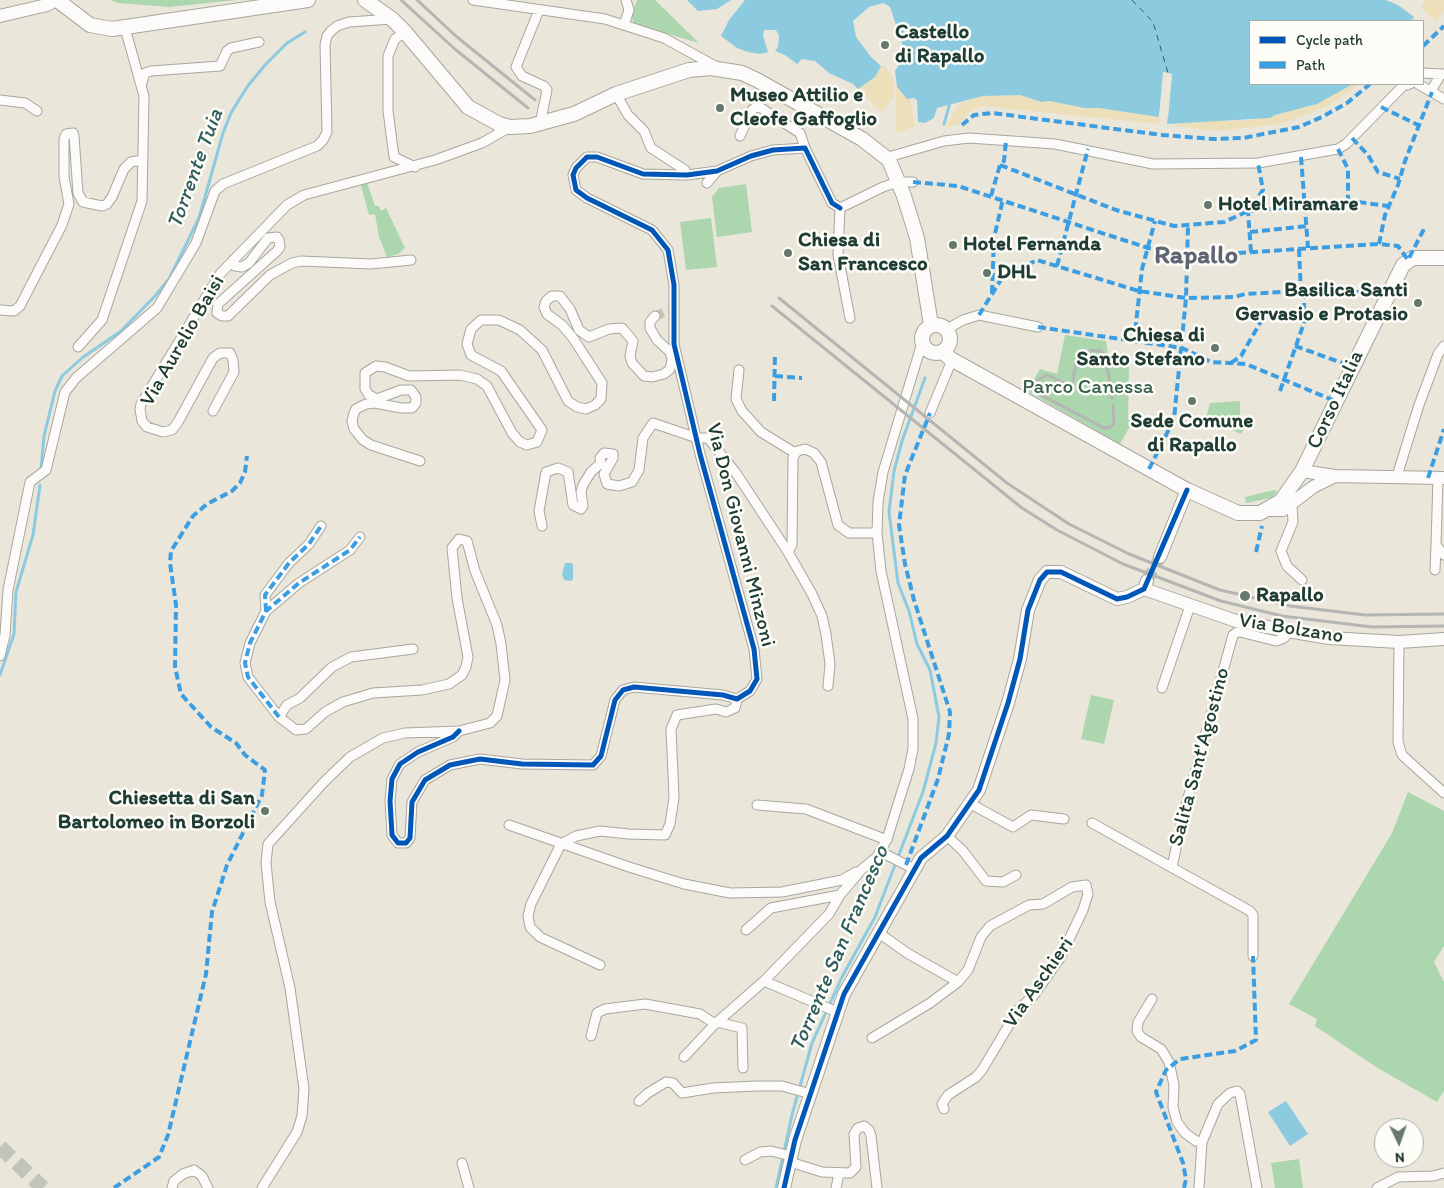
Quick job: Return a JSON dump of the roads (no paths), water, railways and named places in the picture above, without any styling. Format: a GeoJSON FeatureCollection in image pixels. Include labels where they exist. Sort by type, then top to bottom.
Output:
{"type":"FeatureCollection","features":[{"type":"Feature","properties":{"kind":"main road"},"geometry":{"type":"LineString","coordinates":[[56,0],[81,20],[96,28],[125,28],[308,0]]}},
{"type":"Feature","properties":{"kind":"main road"},"geometry":{"type":"LineString","coordinates":[[365,0],[392,19],[405,32],[468,106],[499,124],[510,127],[540,124],[574,114],[616,94],[689,70],[720,69],[742,73],[888,154],[917,238],[931,325]]}},
{"type":"Feature","properties":{"kind":"main road","name":"Corso Italia"},"geometry":{"type":"LineString","coordinates":[[1187,490],[1238,513],[1249,514],[1268,510],[1291,494],[1401,268],[1413,258],[1444,258]]}},
{"type":"Feature","properties":{"kind":"main road"},"geometry":{"type":"LineString","coordinates":[[949,349],[940,325],[931,325],[925,329],[922,343],[928,351],[949,349],[1187,490]]}},
{"type":"Feature","properties":{"kind":"street"},"geometry":{"type":"LineString","coordinates":[[0,16],[47,5],[56,0]]}},
{"type":"Feature","properties":{"kind":"street"},"geometry":{"type":"LineString","coordinates":[[473,0],[605,19],[664,38],[720,69]]}},
{"type":"Feature","properties":{"kind":"street"},"geometry":{"type":"LineString","coordinates":[[624,25],[629,10],[626,0]]}},
{"type":"Feature","properties":{"kind":"street"},"geometry":{"type":"LineString","coordinates":[[539,10],[516,67],[522,76],[544,86],[547,90],[540,124]]}},
{"type":"Feature","properties":{"kind":"street"},"geometry":{"type":"LineString","coordinates":[[0,656],[5,635],[8,590],[30,482],[46,470],[65,392],[76,378],[157,308],[196,244],[215,192],[223,184],[317,146],[323,140],[327,132],[326,45],[327,36],[331,31],[337,26],[350,22],[392,19]]}},
{"type":"Feature","properties":{"kind":"street"},"geometry":{"type":"LineString","coordinates":[[78,347],[102,320],[142,201],[144,96],[142,83],[125,28]]}},
{"type":"Feature","properties":{"kind":"street"},"geometry":{"type":"LineString","coordinates":[[405,32],[395,39],[388,56],[388,111],[394,157],[415,167]]}},
{"type":"Feature","properties":{"kind":"street"},"geometry":{"type":"LineString","coordinates":[[142,83],[145,74],[151,71],[220,66],[227,51],[231,48],[259,42]]}},
{"type":"Feature","properties":{"kind":"street"},"geometry":{"type":"LineString","coordinates":[[1424,73],[1443,74]]}},
{"type":"Feature","properties":{"kind":"street"},"geometry":{"type":"LineString","coordinates":[[1431,91],[1443,74]]}},
{"type":"Feature","properties":{"kind":"street"},"geometry":{"type":"LineString","coordinates":[[888,154],[944,141],[969,138],[1055,144],[1153,164],[1258,163],[1323,152],[1346,144],[1404,85]]}},
{"type":"Feature","properties":{"kind":"street"},"geometry":{"type":"LineString","coordinates":[[1420,85],[1444,99]]}},
{"type":"Feature","properties":{"kind":"street"},"geometry":{"type":"LineString","coordinates":[[616,94],[628,115],[644,131],[651,148],[685,170],[687,175]]}},
{"type":"Feature","properties":{"kind":"street"},"geometry":{"type":"LineString","coordinates":[[0,100],[25,103],[37,111]]}},
{"type":"Feature","properties":{"kind":"street"},"geometry":{"type":"LineString","coordinates":[[740,136],[752,110],[756,107],[761,108],[800,133],[805,148],[832,203],[840,208]]}},
{"type":"Feature","properties":{"kind":"street","name":"Via Aurelio Baisi"},"geometry":{"type":"LineString","coordinates":[[214,411],[234,372],[230,353],[220,353],[213,358],[172,430],[163,432],[147,427],[142,421],[140,409],[141,404],[208,290],[233,260],[287,205],[304,195],[415,167],[482,143],[510,127]]}},
{"type":"Feature","properties":{"kind":"street"},"geometry":{"type":"LineString","coordinates":[[0,310],[14,311],[20,306],[62,225],[69,204],[64,176],[66,134],[73,133],[74,136],[78,193],[83,202],[102,206],[107,204],[124,169],[131,162],[143,160]]}},
{"type":"Feature","properties":{"kind":"street","name":"Via Don Giovanni Minzoni"},"geometry":{"type":"LineString","coordinates":[[737,698],[750,690],[757,679],[754,649],[697,438],[674,344],[671,311],[671,260],[660,239],[652,230],[581,194],[574,184],[573,175],[587,158],[597,157],[643,174],[687,175],[718,171],[750,156],[773,150],[805,148]]}},
{"type":"Feature","properties":{"kind":"street","name":"Via Don Giovanni Minzoni"},"geometry":{"type":"LineString","coordinates":[[707,183],[718,171]]}},
{"type":"Feature","properties":{"kind":"street"},"geometry":{"type":"LineString","coordinates":[[840,208],[882,187],[898,182],[914,182]]}},
{"type":"Feature","properties":{"kind":"street"},"geometry":{"type":"LineString","coordinates":[[840,208],[838,255],[850,318]]}},
{"type":"Feature","properties":{"kind":"street"},"geometry":{"type":"LineString","coordinates":[[233,260],[235,266],[242,267],[249,263],[268,238],[277,237],[279,240],[280,246],[277,251],[218,304],[217,313],[222,316],[228,316],[270,274],[292,263],[308,261],[371,264],[411,260]]}},
{"type":"Feature","properties":{"kind":"street"},"geometry":{"type":"LineString","coordinates":[[420,461],[371,445],[363,440],[354,429],[352,422],[354,413],[356,409],[366,404],[375,403],[412,408],[416,403],[416,396],[411,390],[401,390],[377,399],[369,395],[363,381],[365,373],[370,369],[376,366],[385,366],[409,376],[460,375],[477,379],[486,386],[512,433],[520,442],[527,445],[537,442],[542,430],[501,371],[471,355],[466,344],[471,329],[481,320],[499,320],[520,330],[542,350],[568,401],[577,407],[586,408],[595,405],[601,399],[602,383],[573,338],[562,325],[548,314],[544,307],[546,301],[552,296],[560,296],[570,310],[579,330],[588,337],[609,329],[622,328],[632,341],[630,356],[632,363],[644,376],[652,377],[664,374],[670,369],[672,360],[670,352],[657,340],[650,328],[650,322],[655,316]]}},
{"type":"Feature","properties":{"kind":"street"},"geometry":{"type":"LineString","coordinates":[[930,413],[949,349],[963,320],[979,315],[1038,327]]}},
{"type":"Feature","properties":{"kind":"street"},"geometry":{"type":"LineString","coordinates":[[508,824],[561,844],[675,881],[730,893],[782,892],[842,880],[862,869],[883,853],[909,769],[913,750],[913,719],[899,647],[886,603],[877,533],[878,502],[883,472],[922,343]]}},
{"type":"Feature","properties":{"kind":"street"},"geometry":{"type":"LineString","coordinates":[[1397,476],[1419,405],[1443,346]]}},
{"type":"Feature","properties":{"kind":"street"},"geometry":{"type":"LineString","coordinates":[[739,370],[736,399],[742,411],[761,432],[795,453]]}},
{"type":"Feature","properties":{"kind":"street"},"geometry":{"type":"LineString","coordinates":[[542,526],[539,511],[546,472],[558,468],[568,472],[573,505],[581,509],[583,506],[581,492],[583,485],[591,472],[601,463],[600,458],[604,453],[613,454],[613,458],[604,474],[607,484],[619,486],[632,482],[639,470],[643,438],[653,422],[697,438],[708,438],[753,497],[812,594],[822,616],[830,664],[828,686]]}},
{"type":"Feature","properties":{"kind":"street"},"geometry":{"type":"LineString","coordinates":[[795,453],[805,449],[814,453],[821,462],[836,520],[843,530],[849,533],[877,533]]}},
{"type":"Feature","properties":{"kind":"street"},"geometry":{"type":"LineString","coordinates":[[788,552],[792,545],[792,467],[795,453]]}},
{"type":"Feature","properties":{"kind":"street"},"geometry":{"type":"LineString","coordinates":[[1302,471],[1335,476],[1441,478],[1435,570]]}},
{"type":"Feature","properties":{"kind":"street"},"geometry":{"type":"LineString","coordinates":[[1291,494],[1310,489],[1335,476]]}},
{"type":"Feature","properties":{"kind":"street"},"geometry":{"type":"LineString","coordinates":[[1291,494],[1310,489]]}},
{"type":"Feature","properties":{"kind":"street"},"geometry":{"type":"LineString","coordinates":[[1160,557],[1187,490]]}},
{"type":"Feature","properties":{"kind":"street"},"geometry":{"type":"LineString","coordinates":[[1291,494],[1292,522],[1281,551],[1287,566],[1302,580]]}},
{"type":"Feature","properties":{"kind":"street"},"geometry":{"type":"LineString","coordinates":[[266,611],[265,595],[289,563],[309,544],[321,526]]}},
{"type":"Feature","properties":{"kind":"street"},"geometry":{"type":"LineString","coordinates":[[262,1188],[297,1132],[302,1116],[304,1089],[290,988],[270,902],[266,863],[268,844],[324,782],[350,757],[383,738],[405,733],[459,731],[490,723],[497,716],[505,680],[497,625],[475,571],[467,541],[459,539],[452,548],[457,598],[468,657],[462,675],[448,684],[422,690],[372,692],[344,702],[325,712],[306,729],[296,730],[279,716],[248,677],[245,663],[250,643],[266,611],[299,583],[350,550],[360,537]]}},
{"type":"Feature","properties":{"kind":"street"},"geometry":{"type":"LineString","coordinates":[[1436,545],[1444,555]]}},
{"type":"Feature","properties":{"kind":"street","name":"Via Bolzano"},"geometry":{"type":"LineString","coordinates":[[971,804],[979,790],[1008,703],[1028,610],[1035,589],[1047,572],[1061,572],[1117,599],[1127,598],[1145,585],[1190,606],[1236,621],[1290,632],[1329,638],[1399,642],[1444,639]]}},
{"type":"Feature","properties":{"kind":"street"},"geometry":{"type":"LineString","coordinates":[[1162,688],[1190,606]]}},
{"type":"Feature","properties":{"kind":"street","name":"Salita Sant'Agostino"},"geometry":{"type":"LineString","coordinates":[[1253,956],[1253,915],[1250,911],[1172,867],[1183,816],[1234,635],[1236,632],[1240,632],[1276,641],[1284,638],[1290,632]]}},
{"type":"Feature","properties":{"kind":"street"},"geometry":{"type":"LineString","coordinates":[[1399,642],[1398,742],[1402,755],[1444,793]]}},
{"type":"Feature","properties":{"kind":"street"},"geometry":{"type":"LineString","coordinates":[[279,716],[287,706],[300,698],[332,667],[351,657],[413,649]]}},
{"type":"Feature","properties":{"kind":"street"},"geometry":{"type":"LineString","coordinates":[[459,731],[452,737],[418,752],[400,764],[392,780],[390,801],[392,835],[398,843],[404,844],[410,838],[412,802],[425,780],[450,765],[480,759],[522,764],[593,765],[601,756],[614,700],[623,690],[634,688],[724,695],[737,698],[735,708],[726,712],[716,709],[677,715],[671,729],[674,797],[670,824],[665,835],[600,831],[576,836],[561,844],[531,904],[528,916],[530,927],[540,937],[600,965]]}},
{"type":"Feature","properties":{"kind":"street"},"geometry":{"type":"LineString","coordinates":[[757,804],[806,809],[887,840]]}},
{"type":"Feature","properties":{"kind":"street"},"geometry":{"type":"LineString","coordinates":[[784,1188],[788,1158],[837,1012],[848,987],[879,934],[910,867],[947,836],[971,804],[1013,827],[1031,815],[1064,818]]}},
{"type":"Feature","properties":{"kind":"street"},"geometry":{"type":"LineString","coordinates":[[1092,823],[1172,867]]}},
{"type":"Feature","properties":{"kind":"street"},"geometry":{"type":"LineString","coordinates":[[947,836],[963,851],[986,881],[1003,882],[1016,875]]}},
{"type":"Feature","properties":{"kind":"street"},"geometry":{"type":"LineString","coordinates":[[883,853],[910,867]]}},
{"type":"Feature","properties":{"kind":"street"},"geometry":{"type":"LineString","coordinates":[[684,1057],[716,1023],[764,981],[829,914],[840,895],[862,869]]}},
{"type":"Feature","properties":{"kind":"street","name":"Via Aschieri"},"geometry":{"type":"LineString","coordinates":[[872,1038],[930,1004],[958,982],[968,970],[981,937],[990,926],[1029,905],[1049,901],[1072,887],[1080,884],[1088,888],[1083,910],[1060,958],[1034,995],[1018,1010],[982,1070],[976,1077],[948,1095],[942,1104],[944,1109]]}},
{"type":"Feature","properties":{"kind":"street"},"geometry":{"type":"LineString","coordinates":[[746,930],[771,908],[840,895]]}},
{"type":"Feature","properties":{"kind":"street"},"geometry":{"type":"LineString","coordinates":[[879,934],[907,953],[958,982]]}},
{"type":"Feature","properties":{"kind":"street"},"geometry":{"type":"LineString","coordinates":[[764,981],[837,1012]]}},
{"type":"Feature","properties":{"kind":"street"},"geometry":{"type":"LineString","coordinates":[[1152,999],[1138,1022],[1137,1031],[1141,1037],[1161,1049],[1168,1062],[1174,1085],[1173,1107],[1177,1122],[1185,1133],[1196,1141],[1202,1142]]}},
{"type":"Feature","properties":{"kind":"street"},"geometry":{"type":"LineString","coordinates":[[591,1036],[597,1013],[604,1009],[646,1004],[700,1014],[716,1023],[742,1028],[743,1068]]}},
{"type":"Feature","properties":{"kind":"street"},"geometry":{"type":"LineString","coordinates":[[640,1101],[648,1092],[666,1082],[673,1083],[682,1093],[713,1088],[782,1086],[809,1093]]}},
{"type":"Feature","properties":{"kind":"street"},"geometry":{"type":"LineString","coordinates":[[1199,1188],[1202,1142],[1218,1104],[1230,1093],[1237,1091],[1240,1094],[1257,1188]]}},
{"type":"Feature","properties":{"kind":"street"},"geometry":{"type":"LineString","coordinates":[[744,1160],[760,1152],[771,1151],[822,1172],[850,1173],[856,1166],[854,1134],[858,1128],[864,1126],[869,1130],[871,1136],[877,1188]]}},
{"type":"Feature","properties":{"kind":"street"},"geometry":{"type":"LineString","coordinates":[[462,1163],[469,1188]]}},
{"type":"Feature","properties":{"kind":"street"},"geometry":{"type":"LineString","coordinates":[[172,1188],[174,1181],[183,1174],[194,1170],[202,1176],[208,1188]]}},
{"type":"Feature","properties":{"kind":"street"},"geometry":{"type":"LineString","coordinates":[[1377,1188],[1398,1177],[1433,1176],[1444,1172]]}},
{"type":"Feature","properties":{"kind":"street"},"geometry":{"type":"LineString","coordinates":[[836,1188],[839,1174]]}},
{"type":"Feature","properties":{"kind":"water"},"geometry":{"type":"Polygon","coordinates":[[[687,0],[731,0],[717,9],[698,11],[687,0]]]}},
{"type":"Feature","properties":{"kind":"water"},"geometry":{"type":"Polygon","coordinates":[[[745,0],[1386,0],[1398,5],[1414,17],[1412,20],[1249,20],[1249,85],[1351,85],[1317,104],[1270,118],[1167,124],[1172,74],[1164,72],[1159,117],[1099,108],[1084,108],[1050,101],[1041,102],[1020,95],[983,96],[937,108],[934,118],[925,123],[918,122],[917,100],[914,98],[907,99],[897,87],[895,71],[902,60],[902,43],[890,7],[884,3],[869,7],[853,21],[856,37],[871,57],[881,66],[875,77],[858,89],[853,84],[829,73],[815,61],[802,59],[797,64],[785,55],[775,51],[778,47],[779,36],[776,30],[764,30],[763,36],[768,52],[760,54],[737,48],[721,36],[729,20],[745,0]]]}},
{"type":"Feature","properties":{"kind":"water"},"geometry":{"type":"Polygon","coordinates":[[[565,563],[572,563],[573,566],[573,579],[571,581],[564,580],[562,574],[565,563]]]}},
{"type":"Feature","properties":{"kind":"water"},"geometry":{"type":"Polygon","coordinates":[[[1286,1101],[1308,1134],[1290,1146],[1268,1112],[1286,1101]]]}},
{"type":"Feature","properties":{"kind":"waterway","name":"Torrente Tuia"},"geometry":{"type":"LineString","coordinates":[[41,469],[44,436],[55,391],[62,376],[82,358],[121,331],[169,279],[199,218],[223,133],[231,113],[247,87],[265,65],[287,43],[305,32]]}},
{"type":"Feature","properties":{"kind":"waterway","name":"Torrente San Francesco"},"geometry":{"type":"LineString","coordinates":[[944,124],[950,103]]}},
{"type":"Feature","properties":{"kind":"waterway","name":"Torrente San Francesco"},"geometry":{"type":"LineString","coordinates":[[776,1188],[792,1115],[812,1043],[842,977],[875,917],[923,792],[936,743],[939,717],[930,670],[917,644],[909,611],[898,583],[889,512],[894,471],[902,441],[925,378]]}},
{"type":"Feature","properties":{"kind":"waterway","name":"Torrente Tuia"},"geometry":{"type":"LineString","coordinates":[[0,675],[14,634],[16,592],[33,535],[40,485]]}},
{"type":"Feature","properties":{"kind":"tunnel"},"geometry":{"type":"LineString","coordinates":[[655,316],[668,311]]}},
{"type":"Feature","properties":{"kind":"tunnel"},"geometry":{"type":"LineString","coordinates":[[1147,581],[1160,557]]}},
{"type":"Feature","properties":{"kind":"tunnel"},"geometry":{"type":"LineString","coordinates":[[0,1147],[43,1188]]}},
{"type":"Feature","properties":{"kind":"railway"},"geometry":{"type":"LineString","coordinates":[[401,0],[456,50],[528,108]]}},
{"type":"Feature","properties":{"kind":"railway"},"geometry":{"type":"LineString","coordinates":[[417,0],[457,37],[535,100]]}},
{"type":"Feature","properties":{"kind":"railway"},"geometry":{"type":"LineString","coordinates":[[779,298],[1007,483],[1069,524],[1129,554],[1220,590],[1290,606],[1365,615],[1444,614]]}},
{"type":"Feature","properties":{"kind":"railway"},"geometry":{"type":"LineString","coordinates":[[772,306],[1022,508],[1057,530],[1123,564],[1221,601],[1282,616],[1372,627],[1444,626]]}},
{"type":"Feature","properties":{"kind":"railway"},"geometry":{"type":"LineString","coordinates":[[1112,398],[1106,357],[1100,351],[1091,350],[1077,357],[1072,384],[1066,384],[1047,375],[1037,381],[1036,392],[1104,428],[1111,427],[1114,424],[1113,405]]}},
{"type":"Feature","properties":{"kind":"place","name":"Castello di Rapallo"},"geometry":{"type":"Point","coordinates":[885,45]}},
{"type":"Feature","properties":{"kind":"place","name":"Museo Attilio e Cleofe Gaffoglio"},"geometry":{"type":"Point","coordinates":[720,108]}},
{"type":"Feature","properties":{"kind":"place","name":"Hotel Miramare"},"geometry":{"type":"Point","coordinates":[1208,205]}},
{"type":"Feature","properties":{"kind":"place","name":"Hotel Fernanda"},"geometry":{"type":"Point","coordinates":[953,245]}},
{"type":"Feature","properties":{"kind":"place","name":"Chiesa di San Francesco"},"geometry":{"type":"Point","coordinates":[788,253]}},
{"type":"Feature","properties":{"kind":"place","name":"DHL"},"geometry":{"type":"Point","coordinates":[987,273]}},
{"type":"Feature","properties":{"kind":"place","name":"Basilica Santi Gervasio e Protasio"},"geometry":{"type":"Point","coordinates":[1418,303]}},
{"type":"Feature","properties":{"kind":"place","name":"Chiesa di Santo Stefano"},"geometry":{"type":"Point","coordinates":[1215,348]}},
{"type":"Feature","properties":{"kind":"place","name":"Sede Comune di Rapallo"},"geometry":{"type":"Point","coordinates":[1192,401]}},
{"type":"Feature","properties":{"kind":"place","name":"Rapallo"},"geometry":{"type":"Point","coordinates":[1245,596]}},
{"type":"Feature","properties":{"kind":"place","name":"Chiesetta di San Bartolomeo in Borzoli"},"geometry":{"type":"Point","coordinates":[265,811]}},
{"type":"Feature","properties":{"kind":"district","name":"Rapallo"},"geometry":{"type":"Point","coordinates":[1196,256]}},
{"type":"Feature","properties":{"kind":"park label","name":"Parco Canessa"},"geometry":{"type":"Point","coordinates":[1088,388]}}]}
